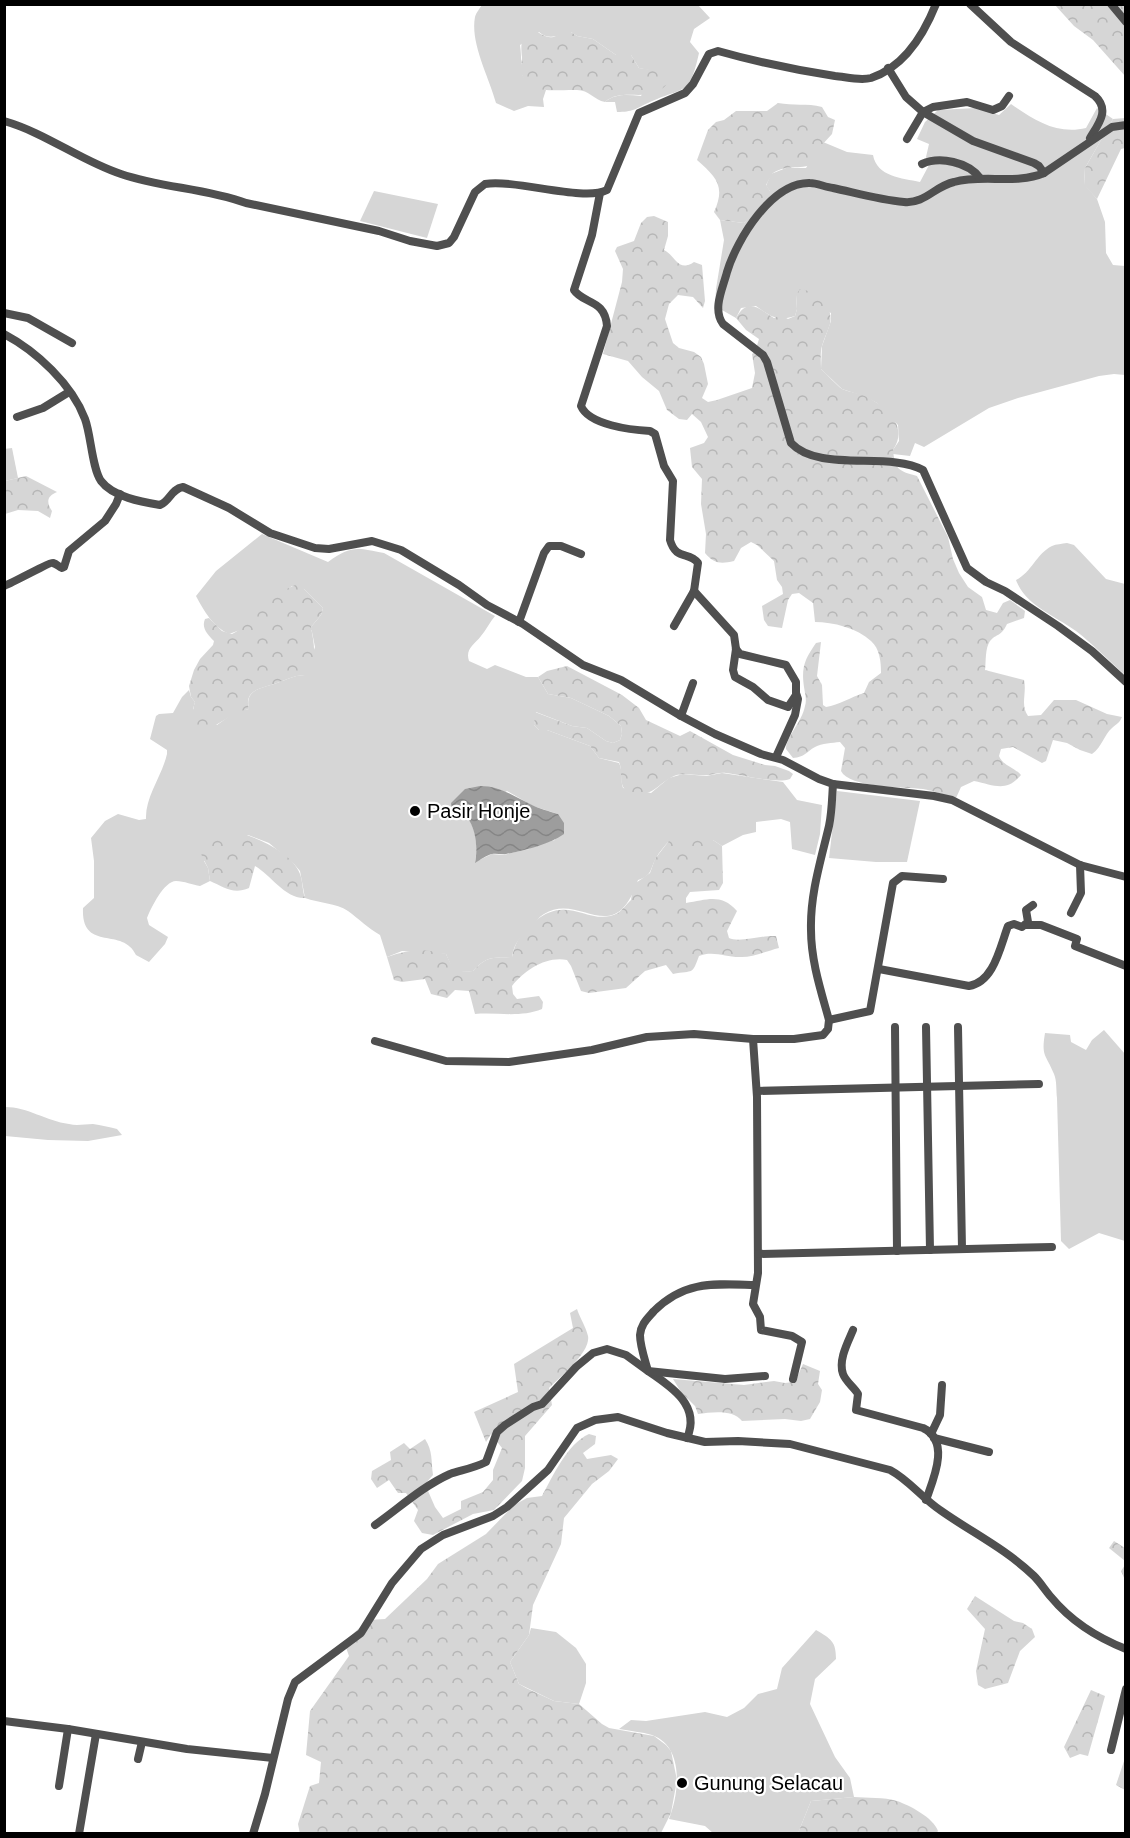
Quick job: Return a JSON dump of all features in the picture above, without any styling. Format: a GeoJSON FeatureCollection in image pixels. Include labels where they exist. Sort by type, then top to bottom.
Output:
{"type":"FeatureCollection","features":[{"type":"Feature","properties":{"kind":"street"},"geometry":{"type":"LineString","coordinates":[[4,121],[46,138],[103,168],[144,181],[225,195],[246,203],[379,231],[429,246],[449,243],[475,192],[485,184],[600,193],[609,187],[639,113],[685,93],[712,52],[718,51],[806,72],[861,79],[870,78],[908,53],[918,40],[936,4]]}},
{"type":"Feature","properties":{"kind":"street"},"geometry":{"type":"LineString","coordinates":[[970,4],[1011,42],[1101,102],[1102,119],[1086,145]]}},
{"type":"Feature","properties":{"kind":"street"},"geometry":{"type":"LineString","coordinates":[[1111,4],[1125,22]]}},
{"type":"Feature","properties":{"kind":"street"},"geometry":{"type":"LineString","coordinates":[[888,68],[906,97],[923,112],[973,141],[1034,163],[1044,173]]}},
{"type":"Feature","properties":{"kind":"street"},"geometry":{"type":"LineString","coordinates":[[907,140],[923,112],[940,105],[967,102],[993,111],[1002,106],[1009,96]]}},
{"type":"Feature","properties":{"kind":"street"},"geometry":{"type":"LineString","coordinates":[[1125,125],[1112,127],[1044,173],[1024,179],[980,178],[950,182],[917,202],[906,203],[881,199],[809,183],[779,193],[750,225],[729,267],[718,304],[719,318],[723,324],[763,355],[767,362],[791,443],[799,451],[840,460],[898,463],[923,470],[968,568],[986,582],[1005,591],[1058,626],[1092,651],[1125,682]]}},
{"type":"Feature","properties":{"kind":"street"},"geometry":{"type":"LineString","coordinates":[[922,164],[936,160],[951,162],[975,172],[980,178]]}},
{"type":"Feature","properties":{"kind":"street"},"geometry":{"type":"LineString","coordinates":[[600,193],[592,235],[574,293],[596,304],[606,319],[607,326],[581,406],[585,413],[612,426],[650,431],[655,434],[664,467],[673,481],[671,546],[678,554],[697,560],[698,567],[694,591],[674,626]]}},
{"type":"Feature","properties":{"kind":"street"},"geometry":{"type":"LineString","coordinates":[[4,313],[28,318],[72,343]]}},
{"type":"Feature","properties":{"kind":"street"},"geometry":{"type":"LineString","coordinates":[[4,334],[40,358],[57,375],[85,418],[100,477],[107,486],[120,494],[160,505],[166,502],[174,491],[183,487],[229,508],[270,533],[315,548],[329,549],[372,542],[382,543],[400,550],[459,585],[583,665],[621,680],[681,716],[752,750],[776,757],[833,784],[952,800],[1080,865],[1125,877]]}},
{"type":"Feature","properties":{"kind":"street"},"geometry":{"type":"LineString","coordinates":[[17,417],[43,408],[69,392]]}},
{"type":"Feature","properties":{"kind":"street"},"geometry":{"type":"LineString","coordinates":[[4,586],[48,564],[54,563],[64,567],[69,551],[105,521],[120,494]]}},
{"type":"Feature","properties":{"kind":"street"},"geometry":{"type":"LineString","coordinates":[[519,622],[544,553],[549,546],[561,546],[581,554]]}},
{"type":"Feature","properties":{"kind":"street"},"geometry":{"type":"LineString","coordinates":[[694,591],[733,633],[736,649],[733,665],[735,677],[775,704],[788,707],[796,695]]}},
{"type":"Feature","properties":{"kind":"street"},"geometry":{"type":"LineString","coordinates":[[736,649],[740,654],[788,667],[796,682],[798,699],[795,715],[776,757]]}},
{"type":"Feature","properties":{"kind":"street"},"geometry":{"type":"LineString","coordinates":[[681,716],[693,683]]}},
{"type":"Feature","properties":{"kind":"street"},"geometry":{"type":"LineString","coordinates":[[375,1041],[447,1061],[509,1062],[592,1050],[647,1037],[694,1034],[753,1039],[794,1039],[823,1035],[828,1029],[829,1020],[813,955],[811,930],[813,902],[820,857],[829,824],[833,784]]}},
{"type":"Feature","properties":{"kind":"street"},"geometry":{"type":"LineString","coordinates":[[1071,913],[1081,893],[1080,865]]}},
{"type":"Feature","properties":{"kind":"street"},"geometry":{"type":"LineString","coordinates":[[829,1020],[870,1011],[893,883],[902,876],[943,879]]}},
{"type":"Feature","properties":{"kind":"street"},"geometry":{"type":"LineString","coordinates":[[1025,925],[1028,922],[1026,910],[1033,905]]}},
{"type":"Feature","properties":{"kind":"street"},"geometry":{"type":"LineString","coordinates":[[879,969],[969,986],[975,985],[985,979],[1008,926],[1014,924],[1022,927],[1041,925],[1077,939],[1075,946],[1125,966]]}},
{"type":"Feature","properties":{"kind":"street"},"geometry":{"type":"LineString","coordinates":[[895,1027],[897,1251]]}},
{"type":"Feature","properties":{"kind":"street"},"geometry":{"type":"LineString","coordinates":[[926,1027],[930,1250]]}},
{"type":"Feature","properties":{"kind":"street"},"geometry":{"type":"LineString","coordinates":[[958,1027],[962,1249]]}},
{"type":"Feature","properties":{"kind":"street"},"geometry":{"type":"LineString","coordinates":[[753,1039],[757,1091],[758,1254],[758,1273],[753,1304],[760,1317],[760,1329],[792,1336],[802,1342],[793,1379]]}},
{"type":"Feature","properties":{"kind":"street"},"geometry":{"type":"LineString","coordinates":[[757,1091],[1039,1084]]}},
{"type":"Feature","properties":{"kind":"street"},"geometry":{"type":"LineString","coordinates":[[758,1254],[1053,1247]]}},
{"type":"Feature","properties":{"kind":"street"},"geometry":{"type":"LineString","coordinates":[[648,1371],[640,1337],[643,1323],[676,1293],[700,1286],[755,1285]]}},
{"type":"Feature","properties":{"kind":"street"},"geometry":{"type":"LineString","coordinates":[[853,1330],[844,1355],[842,1369],[846,1379],[858,1394],[856,1410],[923,1428],[932,1436],[989,1452]]}},
{"type":"Feature","properties":{"kind":"street"},"geometry":{"type":"LineString","coordinates":[[375,1525],[425,1488],[452,1473],[472,1469],[486,1462],[497,1432],[518,1416],[542,1404],[576,1367],[593,1353],[607,1349],[617,1350],[634,1359],[670,1386],[685,1402],[691,1416],[692,1428],[687,1438]]}},
{"type":"Feature","properties":{"kind":"street"},"geometry":{"type":"LineString","coordinates":[[648,1371],[725,1379],[765,1376]]}},
{"type":"Feature","properties":{"kind":"street"},"geometry":{"type":"LineString","coordinates":[[926,1500],[939,1458],[932,1436],[940,1415],[942,1385]]}},
{"type":"Feature","properties":{"kind":"street"},"geometry":{"type":"LineString","coordinates":[[253,1833],[288,1699],[295,1682],[361,1633],[392,1582],[421,1549],[443,1535],[493,1516],[507,1507],[548,1470],[578,1428],[595,1420],[618,1417],[705,1442],[747,1441],[790,1444],[876,1465],[900,1476],[926,1500],[1022,1566],[1035,1577],[1051,1598],[1086,1628],[1110,1643],[1125,1649]]}},
{"type":"Feature","properties":{"kind":"street"},"geometry":{"type":"LineString","coordinates":[[1111,1750],[1125,1689]]}},
{"type":"Feature","properties":{"kind":"street"},"geometry":{"type":"LineString","coordinates":[[4,1721],[69,1729],[187,1749],[273,1758]]}},
{"type":"Feature","properties":{"kind":"street"},"geometry":{"type":"LineString","coordinates":[[59,1786],[69,1729]]}},
{"type":"Feature","properties":{"kind":"street"},"geometry":{"type":"LineString","coordinates":[[79,1833],[96,1734]]}},
{"type":"Feature","properties":{"kind":"street"},"geometry":{"type":"LineString","coordinates":[[138,1759],[142,1742]]}},
{"type":"Feature","properties":{"kind":"green space"},"geometry":{"type":"Polygon","coordinates":[[[482,5],[698,5],[710,18],[694,29],[690,42],[699,53],[688,84],[677,92],[634,110],[622,112],[617,112],[615,102],[605,102],[618,96],[641,96],[654,71],[639,68],[631,55],[616,55],[593,39],[577,36],[571,32],[550,37],[539,32],[520,45],[521,68],[524,78],[529,83],[546,90],[543,99],[544,107],[528,106],[514,111],[496,103],[478,49],[474,27],[475,17],[482,5]]]}},
{"type":"Feature","properties":{"kind":"green space"},"geometry":{"type":"Polygon","coordinates":[[[1055,5],[1125,5],[1125,76],[1093,40],[1074,26],[1055,5]]]}},
{"type":"Feature","properties":{"kind":"green space"},"geometry":{"type":"Polygon","coordinates":[[[532,29],[548,37],[555,36],[564,30],[577,36],[593,39],[616,55],[631,55],[639,68],[661,71],[667,84],[653,93],[620,95],[605,102],[581,90],[538,89],[526,82],[521,73],[522,41],[532,29]]]}},
{"type":"Feature","properties":{"kind":"green space"},"geometry":{"type":"Polygon","coordinates":[[[778,103],[822,107],[828,117],[835,120],[832,134],[821,146],[814,164],[782,169],[772,174],[766,185],[770,195],[744,223],[720,220],[714,212],[719,195],[717,183],[697,160],[708,130],[716,122],[724,120],[736,111],[767,111],[778,103]]]}},
{"type":"Feature","properties":{"kind":"green space"},"geometry":{"type":"Polygon","coordinates":[[[1011,104],[1046,125],[1056,128],[1075,130],[1086,128],[1097,108],[1113,119],[1085,168],[1084,184],[1097,199],[1105,222],[1106,253],[1113,265],[1125,266],[1125,375],[1099,376],[1018,398],[989,408],[924,447],[915,443],[910,456],[893,454],[899,441],[898,425],[877,403],[842,389],[821,369],[822,346],[831,321],[831,313],[796,295],[795,316],[789,318],[774,317],[756,306],[741,308],[736,318],[715,306],[724,240],[720,220],[744,223],[770,191],[766,186],[771,174],[786,168],[806,168],[823,142],[847,152],[873,155],[875,162],[885,172],[898,178],[920,182],[929,165],[926,157],[929,144],[917,139],[925,122],[938,110],[976,108],[999,115],[1011,104]]]}},
{"type":"Feature","properties":{"kind":"green space"},"geometry":{"type":"Polygon","coordinates":[[[1125,118],[1125,148],[1121,149],[1097,199],[1084,185],[1085,168],[1113,119],[1125,118]]]}},
{"type":"Feature","properties":{"kind":"green space"},"geometry":{"type":"Polygon","coordinates":[[[374,191],[438,204],[427,238],[360,221],[374,191]]]}},
{"type":"Feature","properties":{"kind":"green space"},"geometry":{"type":"Polygon","coordinates":[[[654,216],[668,222],[668,236],[664,250],[681,265],[694,262],[702,265],[705,301],[703,308],[693,297],[678,295],[669,304],[665,319],[673,343],[701,357],[708,384],[702,398],[708,402],[752,388],[755,373],[752,354],[755,352],[759,339],[746,330],[736,318],[740,312],[749,306],[754,306],[774,318],[781,315],[788,319],[795,316],[796,295],[800,289],[823,300],[831,317],[821,348],[821,369],[842,389],[873,400],[893,418],[898,433],[893,450],[895,462],[902,471],[917,476],[948,537],[959,573],[968,587],[982,597],[986,610],[997,613],[1003,603],[1010,600],[1025,611],[1024,618],[1007,624],[1001,633],[990,641],[986,651],[985,670],[1024,680],[1024,708],[1028,716],[1041,715],[1054,700],[1076,700],[1107,714],[1122,717],[1092,754],[1067,743],[1053,740],[1046,761],[1042,763],[1013,747],[1001,749],[999,756],[1001,759],[1021,775],[1005,786],[974,781],[961,787],[956,798],[923,789],[866,784],[846,777],[841,771],[845,748],[840,742],[818,746],[793,758],[786,749],[787,744],[803,712],[806,701],[804,669],[816,643],[821,642],[817,676],[822,685],[823,705],[826,707],[864,693],[869,682],[881,673],[879,656],[874,644],[852,629],[815,622],[813,603],[799,593],[792,594],[788,600],[782,628],[768,626],[764,620],[762,606],[783,594],[782,587],[777,580],[774,561],[751,542],[741,548],[734,561],[718,562],[705,553],[706,534],[701,504],[702,479],[692,467],[690,448],[704,443],[708,437],[701,422],[692,414],[687,420],[679,419],[667,410],[659,391],[628,361],[603,354],[622,282],[623,269],[615,251],[617,247],[634,241],[641,223],[647,217],[654,216]]]}},
{"type":"Feature","properties":{"kind":"green space"},"geometry":{"type":"Polygon","coordinates":[[[12,448],[18,478],[5,481],[4,449],[12,448]]]}},
{"type":"Feature","properties":{"kind":"green space"},"geometry":{"type":"Polygon","coordinates":[[[26,476],[57,492],[48,500],[52,511],[50,518],[38,511],[18,510],[5,514],[5,481],[26,476]]]}},
{"type":"Feature","properties":{"kind":"green space"},"geometry":{"type":"Polygon","coordinates":[[[262,534],[328,562],[355,549],[384,553],[495,616],[469,650],[469,661],[487,669],[495,665],[526,677],[538,677],[548,694],[571,698],[609,716],[621,726],[622,734],[620,740],[613,743],[587,728],[572,726],[536,712],[534,725],[539,730],[547,730],[590,746],[599,758],[619,763],[623,788],[651,793],[669,778],[683,774],[706,776],[722,773],[783,782],[797,800],[822,805],[820,834],[815,855],[792,849],[790,822],[781,819],[756,822],[756,832],[743,835],[722,846],[713,840],[668,842],[657,856],[648,874],[638,880],[629,901],[618,912],[607,916],[570,909],[557,909],[544,914],[518,940],[512,957],[490,959],[473,971],[458,972],[452,968],[446,954],[402,951],[387,957],[380,935],[343,908],[305,898],[300,871],[294,864],[269,843],[248,835],[204,861],[208,868],[210,881],[200,886],[176,881],[171,882],[163,890],[147,918],[149,925],[168,937],[165,944],[149,962],[136,955],[130,946],[122,942],[95,935],[84,922],[83,908],[94,898],[94,861],[91,838],[105,821],[118,814],[139,820],[146,819],[148,803],[167,754],[167,750],[150,739],[156,716],[173,713],[189,690],[195,702],[193,709],[217,725],[235,712],[249,709],[249,697],[256,690],[305,675],[315,647],[311,627],[321,615],[323,608],[304,589],[292,586],[265,605],[243,629],[229,634],[214,623],[196,596],[216,571],[262,534]],[[507,791],[467,816],[476,838],[475,862],[492,854],[503,855],[555,840],[558,814],[533,806],[507,791]]]}},
{"type":"Feature","properties":{"kind":"green space"},"geometry":{"type":"Polygon","coordinates":[[[1067,543],[1074,545],[1106,579],[1125,584],[1125,675],[1089,641],[1033,603],[1020,589],[1016,580],[1047,549],[1054,545],[1067,543]]]}},
{"type":"Feature","properties":{"kind":"green space"},"geometry":{"type":"Polygon","coordinates":[[[301,583],[323,608],[321,615],[311,627],[314,658],[310,670],[306,675],[293,677],[256,690],[249,697],[249,709],[236,713],[203,731],[194,718],[195,702],[191,697],[189,686],[200,659],[214,641],[207,634],[205,619],[209,618],[222,631],[232,634],[245,625],[272,598],[301,583]]]}},
{"type":"Feature","properties":{"kind":"green space"},"geometry":{"type":"Polygon","coordinates":[[[567,666],[622,695],[639,708],[646,720],[680,736],[690,731],[733,755],[775,766],[793,774],[790,779],[776,780],[724,773],[685,774],[670,778],[647,793],[627,791],[622,784],[619,762],[599,758],[590,746],[547,730],[539,730],[534,725],[535,712],[572,726],[587,728],[606,741],[613,743],[620,740],[621,726],[609,716],[571,698],[548,694],[538,677],[547,671],[567,666]]]}},
{"type":"Feature","properties":{"kind":"green space"},"geometry":{"type":"Polygon","coordinates":[[[837,791],[920,801],[907,862],[829,858],[837,791]]]}},
{"type":"Feature","properties":{"kind":"green space"},"geometry":{"type":"Polygon","coordinates":[[[241,833],[266,843],[290,860],[300,874],[305,898],[291,895],[255,866],[249,888],[243,890],[229,889],[210,881],[208,868],[201,854],[204,848],[218,838],[241,833]]]}},
{"type":"Feature","properties":{"kind":"green space"},"geometry":{"type":"Polygon","coordinates":[[[675,838],[713,840],[722,846],[723,883],[719,890],[690,892],[686,903],[707,899],[725,902],[737,911],[727,931],[729,938],[739,940],[776,936],[779,948],[746,957],[705,954],[699,956],[695,966],[689,972],[673,974],[666,965],[645,971],[626,988],[589,993],[581,991],[567,960],[551,960],[530,970],[512,986],[513,994],[517,999],[539,996],[543,1002],[542,1009],[517,1014],[475,1014],[469,991],[455,990],[447,998],[431,994],[425,979],[402,982],[394,980],[387,957],[395,954],[416,950],[438,952],[446,954],[455,969],[473,971],[490,959],[512,957],[522,934],[546,914],[558,910],[598,917],[618,913],[631,900],[633,885],[650,873],[655,859],[668,842],[675,838]]]}},
{"type":"Feature","properties":{"kind":"green space"},"geometry":{"type":"Polygon","coordinates":[[[1104,1030],[1125,1054],[1125,1241],[1099,1233],[1069,1249],[1061,1241],[1056,1080],[1044,1051],[1045,1033],[1070,1035],[1071,1042],[1086,1050],[1092,1040],[1104,1030]]]}},
{"type":"Feature","properties":{"kind":"green space"},"geometry":{"type":"Polygon","coordinates":[[[5,1107],[21,1109],[75,1125],[93,1124],[117,1129],[122,1135],[88,1141],[5,1136],[5,1107]]]}},
{"type":"Feature","properties":{"kind":"green space"},"geometry":{"type":"Polygon","coordinates":[[[577,1309],[588,1336],[588,1342],[580,1357],[549,1388],[552,1405],[525,1436],[525,1468],[522,1481],[494,1510],[473,1514],[433,1535],[422,1533],[414,1521],[418,1510],[406,1493],[398,1493],[389,1480],[377,1488],[371,1479],[372,1471],[391,1460],[390,1452],[404,1443],[410,1449],[425,1439],[431,1452],[433,1475],[425,1484],[435,1507],[443,1518],[461,1509],[461,1501],[483,1492],[493,1480],[493,1470],[502,1448],[491,1434],[486,1442],[474,1412],[518,1392],[514,1364],[573,1328],[570,1313],[577,1309]]]}},
{"type":"Feature","properties":{"kind":"green space"},"geometry":{"type":"Polygon","coordinates":[[[803,1364],[820,1371],[818,1384],[822,1390],[820,1402],[810,1419],[801,1421],[785,1419],[742,1421],[728,1413],[698,1414],[695,1406],[681,1392],[673,1379],[744,1385],[774,1381],[795,1382],[803,1364]]]}},
{"type":"Feature","properties":{"kind":"green space"},"geometry":{"type":"Polygon","coordinates":[[[589,1434],[596,1436],[595,1444],[583,1453],[587,1459],[611,1455],[618,1459],[609,1471],[592,1484],[564,1518],[561,1544],[533,1605],[529,1635],[510,1662],[519,1684],[526,1688],[554,1701],[579,1704],[609,1728],[654,1736],[666,1745],[671,1751],[677,1780],[671,1813],[661,1833],[360,1834],[339,1832],[300,1834],[298,1824],[310,1786],[319,1783],[321,1762],[306,1755],[310,1711],[349,1656],[344,1642],[368,1620],[385,1619],[427,1579],[438,1564],[486,1534],[514,1505],[527,1498],[542,1496],[567,1453],[589,1434]]]}},
{"type":"Feature","properties":{"kind":"green space"},"geometry":{"type":"Polygon","coordinates":[[[1114,1541],[1125,1548],[1125,1561],[1109,1548],[1114,1541]]]}},
{"type":"Feature","properties":{"kind":"green space"},"geometry":{"type":"Polygon","coordinates":[[[1125,1565],[1125,1580],[1121,1571],[1125,1565]]]}},
{"type":"Feature","properties":{"kind":"green space"},"geometry":{"type":"Polygon","coordinates":[[[975,1596],[1014,1621],[1023,1623],[1032,1629],[1035,1637],[1020,1651],[1008,1683],[985,1689],[978,1685],[976,1671],[985,1629],[967,1609],[975,1596]]]}},
{"type":"Feature","properties":{"kind":"green space"},"geometry":{"type":"Polygon","coordinates":[[[531,1628],[556,1632],[576,1648],[586,1664],[586,1683],[579,1704],[554,1701],[519,1684],[510,1662],[529,1635],[531,1628]]]}},
{"type":"Feature","properties":{"kind":"green space"},"geometry":{"type":"Polygon","coordinates":[[[816,1630],[832,1641],[836,1659],[815,1679],[810,1704],[835,1757],[850,1778],[854,1797],[811,1801],[798,1833],[713,1833],[705,1826],[669,1819],[677,1785],[675,1760],[670,1750],[663,1741],[652,1735],[619,1729],[631,1720],[646,1721],[705,1712],[727,1717],[744,1708],[758,1694],[777,1689],[782,1668],[816,1630]]]}},
{"type":"Feature","properties":{"kind":"green space"},"geometry":{"type":"Polygon","coordinates":[[[1091,1690],[1105,1696],[1088,1756],[1080,1754],[1070,1758],[1064,1747],[1091,1690]]]}},
{"type":"Feature","properties":{"kind":"green space"},"geometry":{"type":"Polygon","coordinates":[[[1125,1758],[1126,1790],[1116,1785],[1125,1758]]]}},
{"type":"Feature","properties":{"kind":"green space"},"geometry":{"type":"Polygon","coordinates":[[[854,1797],[887,1799],[902,1803],[932,1821],[938,1831],[936,1834],[798,1833],[811,1801],[854,1797]]]}},
{"type":"Feature","properties":{"kind":"water"},"geometry":{"type":"Polygon","coordinates":[[[480,786],[500,790],[558,814],[564,823],[564,834],[536,847],[506,854],[492,854],[475,863],[476,845],[472,827],[467,817],[453,814],[451,803],[465,789],[480,786]]]}},
{"type":"Feature","properties":{"kind":"place","name":"Pasir Honje"},"geometry":{"type":"Point","coordinates":[415,811]}},
{"type":"Feature","properties":{"kind":"place","name":"Gunung Selacau"},"geometry":{"type":"Point","coordinates":[682,1783]}}]}
